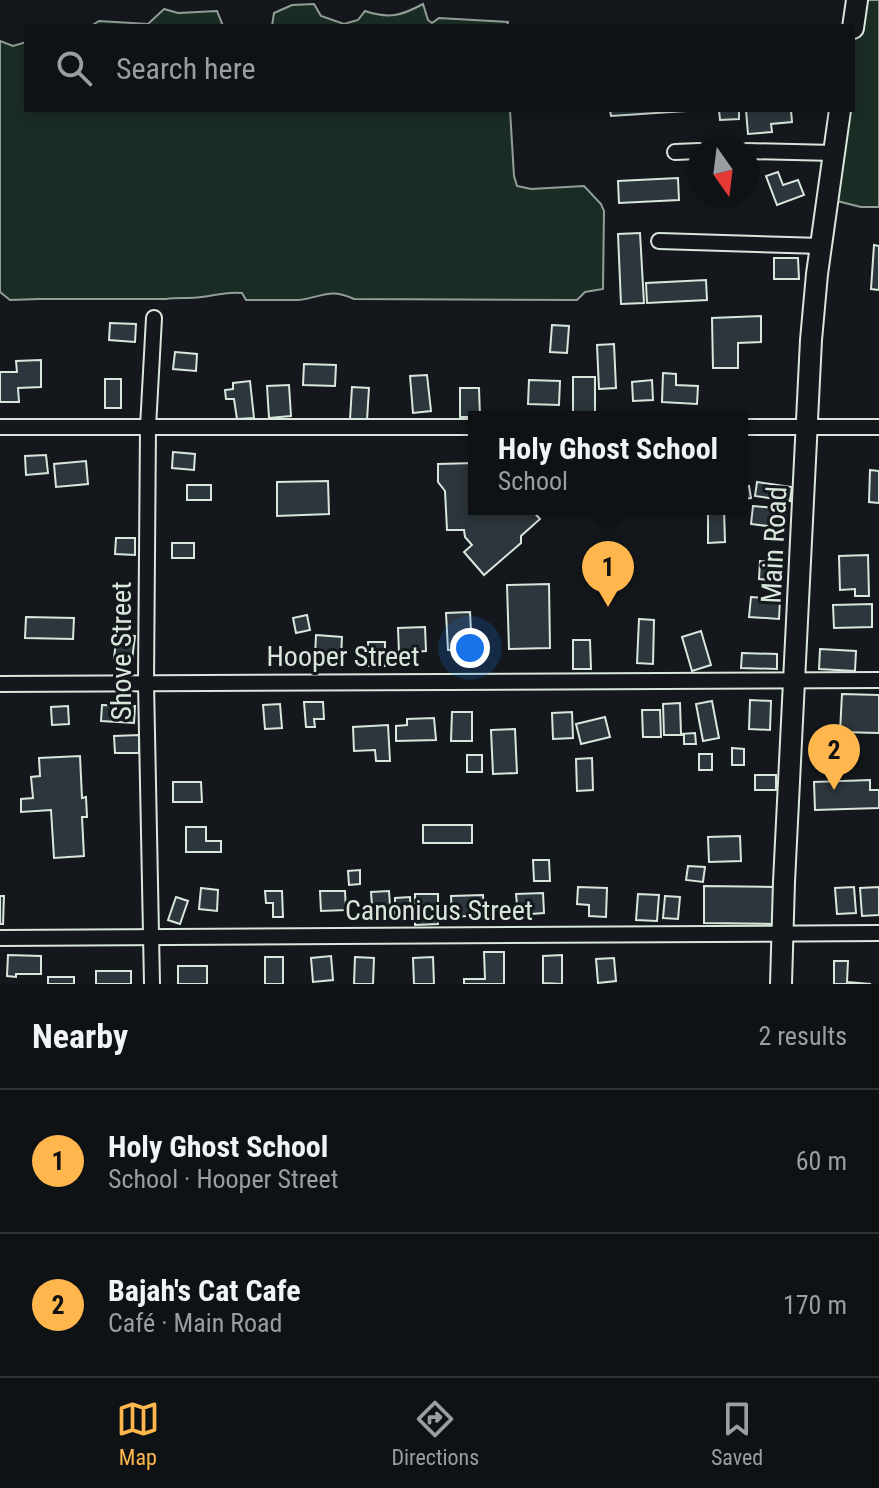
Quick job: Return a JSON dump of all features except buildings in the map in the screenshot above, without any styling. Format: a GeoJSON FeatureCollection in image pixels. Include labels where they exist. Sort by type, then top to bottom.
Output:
{"type":"FeatureCollection","features":[{"type":"Feature","properties":{"kind":"main road"},"geometry":{"type":"LineString","coordinates":[[854,24],[857,0]]}},
{"type":"Feature","properties":{"kind":"main road","name":"Main Road"},"geometry":{"type":"LineString","coordinates":[[781,984],[812,327],[840,112]]}},
{"type":"Feature","properties":{"kind":"street"},"geometry":{"type":"LineString","coordinates":[[759,151],[834,153]]}},
{"type":"Feature","properties":{"kind":"street"},"geometry":{"type":"LineString","coordinates":[[675,152],[687,152]]}},
{"type":"Feature","properties":{"kind":"street"},"geometry":{"type":"LineString","coordinates":[[659,241],[822,246]]}},
{"type":"Feature","properties":{"kind":"street","name":"Shove Street"},"geometry":{"type":"LineString","coordinates":[[152,984],[146,683],[148,427],[154,318]]}},
{"type":"Feature","properties":{"kind":"street"},"geometry":{"type":"LineString","coordinates":[[0,427],[468,427]]}},
{"type":"Feature","properties":{"kind":"street"},"geometry":{"type":"LineString","coordinates":[[748,427],[879,427]]}},
{"type":"Feature","properties":{"kind":"street","name":"Hooper Street"},"geometry":{"type":"LineString","coordinates":[[0,684],[879,680]]}},
{"type":"Feature","properties":{"kind":"street","name":"Canonicus Street"},"geometry":{"type":"LineString","coordinates":[[0,938],[879,933]]}},
{"type":"Feature","properties":{"kind":"green space"},"geometry":{"type":"Polygon","coordinates":[[[859,0],[879,0],[879,207],[861,207],[829,199],[841,112],[855,112],[855,24],[859,0]]]}},
{"type":"Feature","properties":{"kind":"green space"},"geometry":{"type":"Polygon","coordinates":[[[314,4],[321,16],[344,24],[272,24],[274,13],[292,5],[314,4]]]}},
{"type":"Feature","properties":{"kind":"green space"},"geometry":{"type":"Polygon","coordinates":[[[423,4],[432,23],[439,18],[508,24],[344,24],[358,20],[365,11],[395,15],[423,4]]]}},
{"type":"Feature","properties":{"kind":"green space"},"geometry":{"type":"Polygon","coordinates":[[[164,9],[178,13],[217,11],[222,24],[148,24],[164,9]]]}},
{"type":"Feature","properties":{"kind":"green space"},"geometry":{"type":"Polygon","coordinates":[[[99,21],[148,24],[94,24],[99,21]]]}},
{"type":"Feature","properties":{"kind":"green space"},"geometry":{"type":"Polygon","coordinates":[[[0,41],[13,46],[24,43],[24,112],[510,112],[517,186],[531,189],[584,186],[604,211],[603,289],[585,292],[577,300],[354,299],[331,294],[298,300],[246,300],[242,293],[226,293],[197,298],[10,300],[0,292],[0,41]]]}},
{"type":"Feature","properties":{"kind":"place","name":"Holy Ghost School"},"geometry":{"type":"Point","coordinates":[608,607]}},
{"type":"Feature","properties":{"kind":"place","name":"Bajah's Cat Cafe"},"geometry":{"type":"Point","coordinates":[834,790]}}]}
